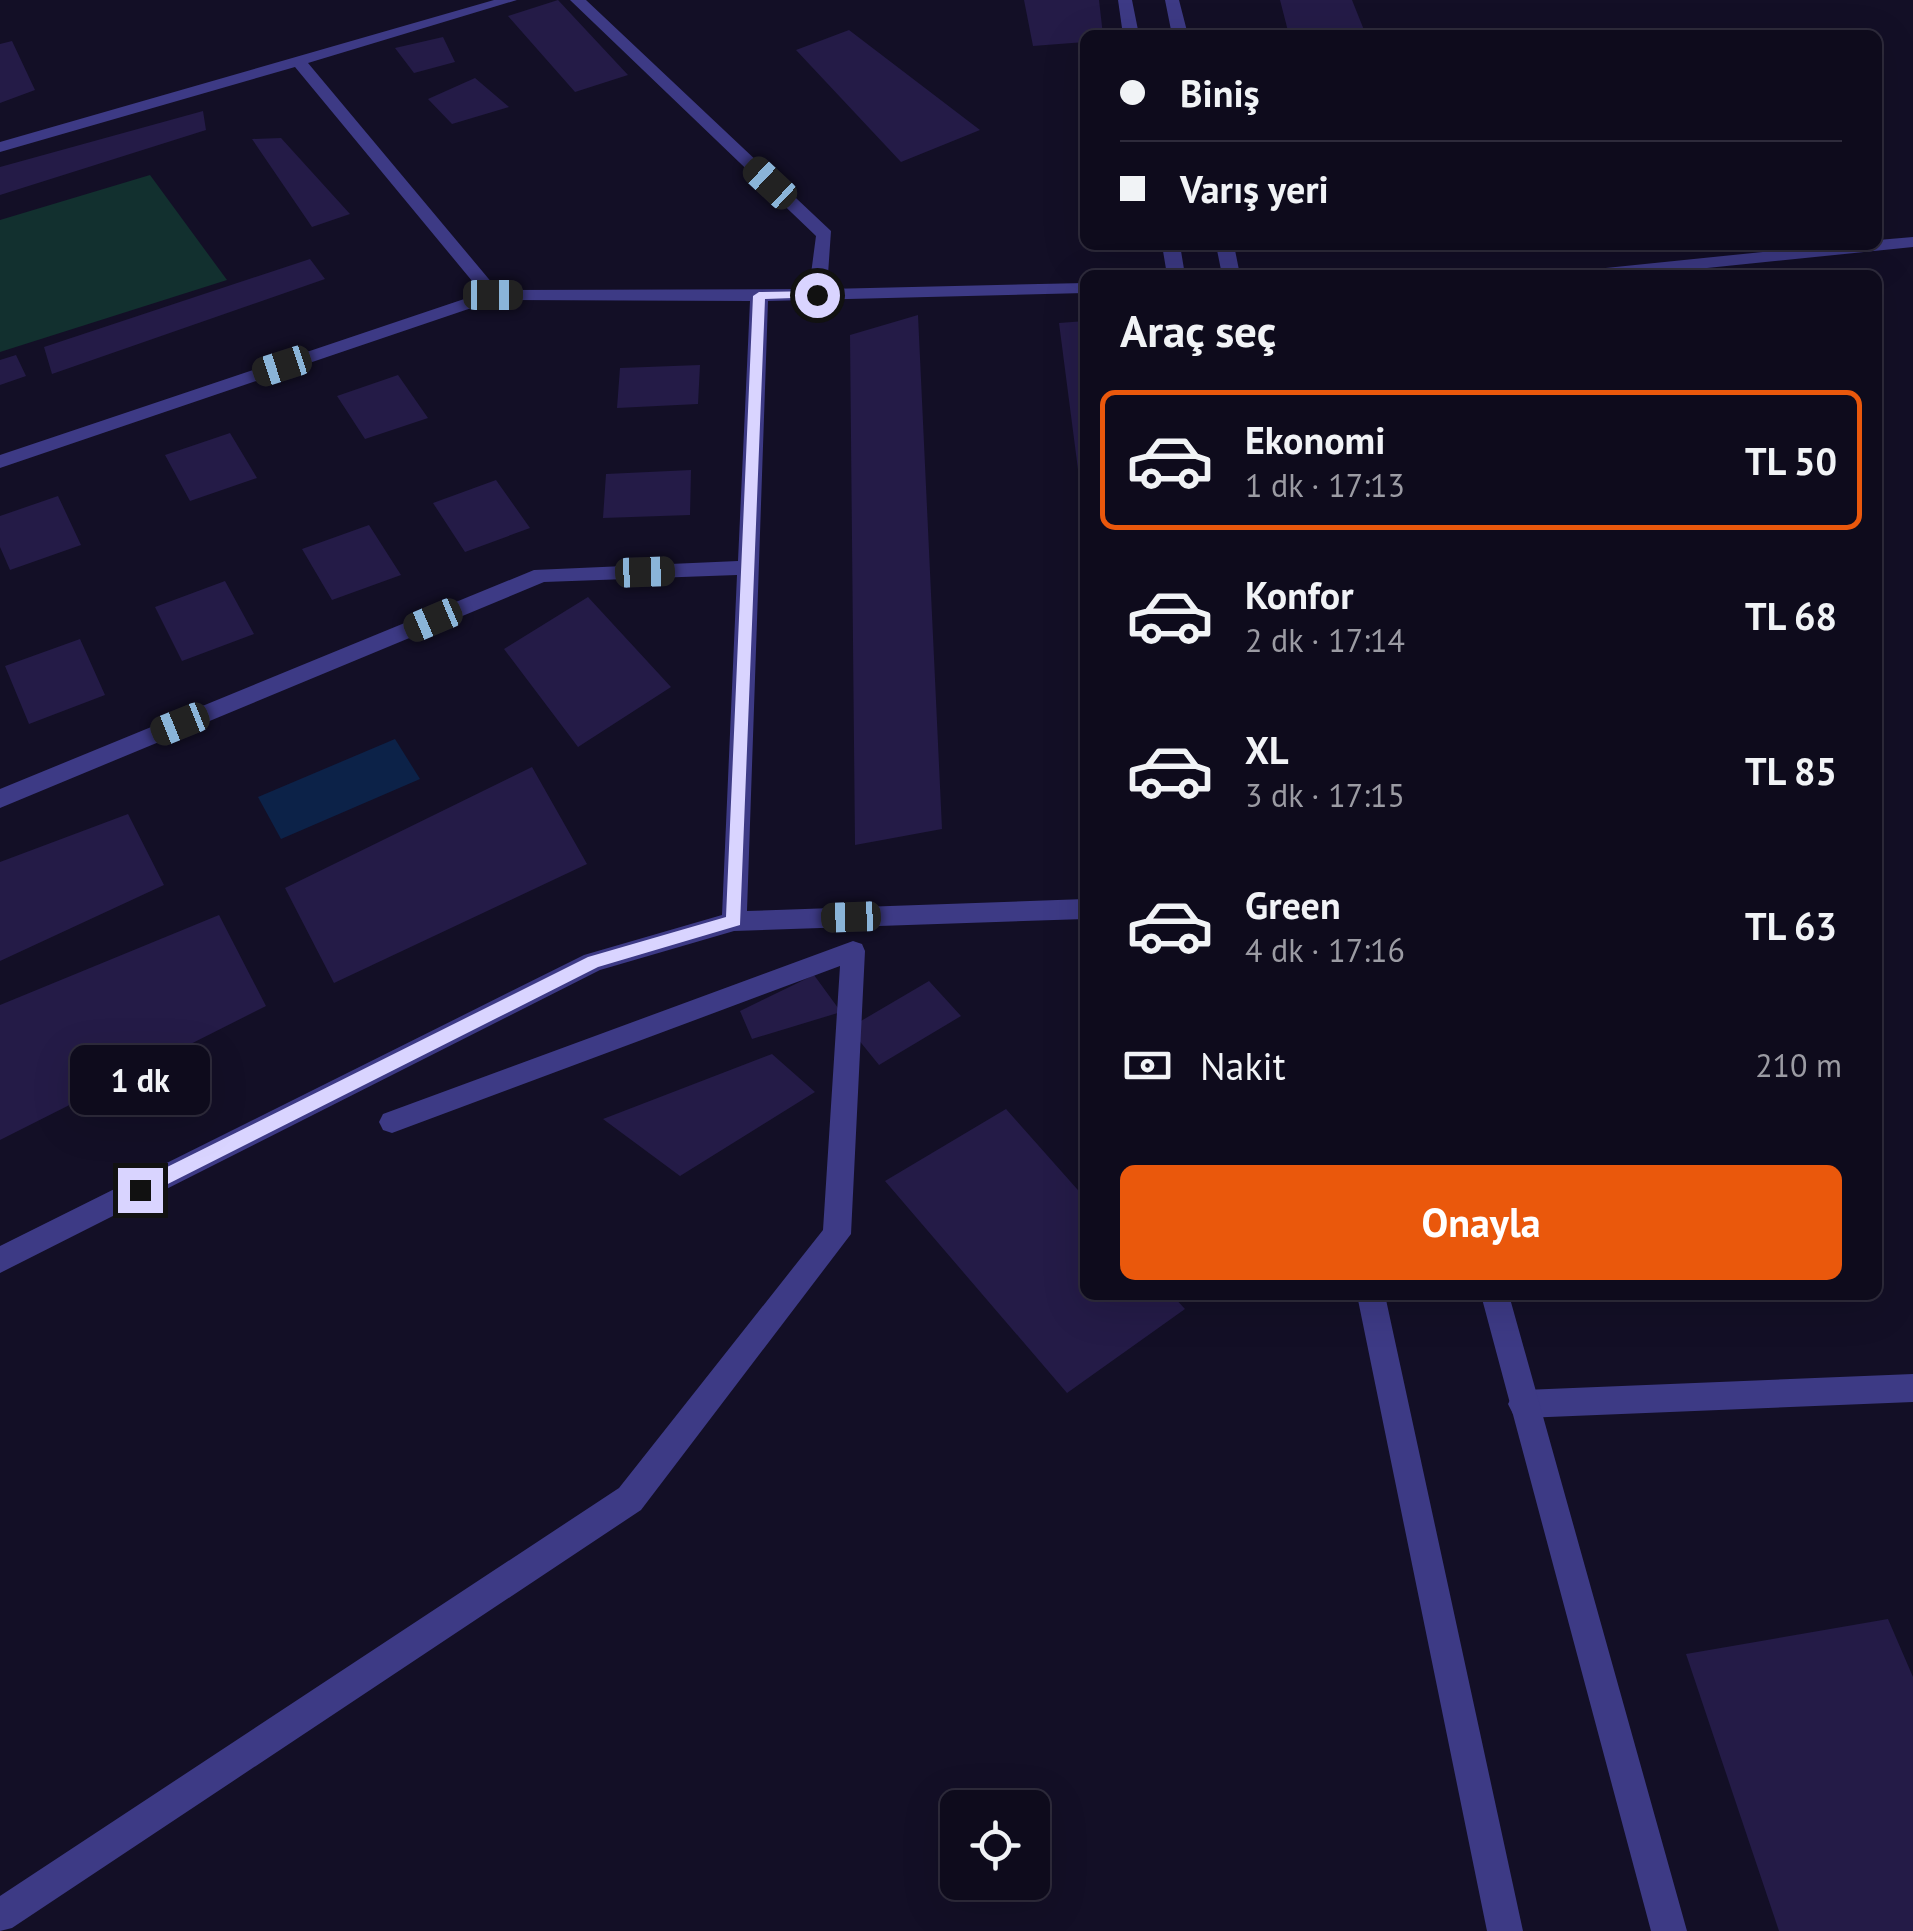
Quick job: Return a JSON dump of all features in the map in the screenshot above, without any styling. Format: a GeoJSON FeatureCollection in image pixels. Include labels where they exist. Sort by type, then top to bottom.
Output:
{"type":"FeatureCollection","features":[{"type":"Feature","properties":{"kind":"street"},"geometry":{"type":"LineString","coordinates":[[0,148],[510,0]]}},
{"type":"Feature","properties":{"kind":"street"},"geometry":{"type":"LineString","coordinates":[[576,0],[825,235],[817,295]]}},
{"type":"Feature","properties":{"kind":"street"},"geometry":{"type":"LineString","coordinates":[[1125,0],[1130,30]]}},
{"type":"Feature","properties":{"kind":"street"},"geometry":{"type":"LineString","coordinates":[[1172,0],[1179,30]]}},
{"type":"Feature","properties":{"kind":"street"},"geometry":{"type":"LineString","coordinates":[[298,61],[493,295]]}},
{"type":"Feature","properties":{"kind":"street"},"geometry":{"type":"LineString","coordinates":[[1882,245],[1913,242]]}},
{"type":"Feature","properties":{"kind":"street"},"geometry":{"type":"LineString","coordinates":[[1636,270],[1834,250]]}},
{"type":"Feature","properties":{"kind":"street"},"geometry":{"type":"LineString","coordinates":[[0,462],[493,295],[759,296],[1080,288]]}},
{"type":"Feature","properties":{"kind":"street"},"geometry":{"type":"LineString","coordinates":[[734,921],[759,296]]}},
{"type":"Feature","properties":{"kind":"street"},"geometry":{"type":"LineString","coordinates":[[0,799],[541,575],[748,568]]}},
{"type":"Feature","properties":{"kind":"street"},"geometry":{"type":"LineString","coordinates":[[0,1260],[594,962],[734,921],[1080,909]]}},
{"type":"Feature","properties":{"kind":"street"},"geometry":{"type":"LineString","coordinates":[[0,1916],[630,1499],[838,1234],[852,951],[392,1122]]}},
{"type":"Feature","properties":{"kind":"street"},"geometry":{"type":"LineString","coordinates":[[1372,1300],[1505,1931]]}},
{"type":"Feature","properties":{"kind":"street"},"geometry":{"type":"LineString","coordinates":[[1496,1300],[1669,1931]]}},
{"type":"Feature","properties":{"kind":"street"},"geometry":{"type":"LineString","coordinates":[[1523,1404],[1913,1388]]}},
{"type":"Feature","properties":{"kind":"green space"},"geometry":{"type":"Polygon","coordinates":[[[150,175],[227,280],[0,352],[0,220],[150,175]]]}},
{"type":"Feature","properties":{"kind":"water"},"geometry":{"type":"Polygon","coordinates":[[[395,739],[420,779],[281,839],[258,797],[395,739]]]}},
{"type":"Feature","properties":{"kind":"building"},"geometry":{"type":"Polygon","coordinates":[[[558,0],[628,75],[575,92],[508,16],[558,0]]]}},
{"type":"Feature","properties":{"kind":"building"},"geometry":{"type":"Polygon","coordinates":[[[1024,0],[1099,0],[1102,30],[1080,30],[1080,42],[1033,46],[1024,0]]]}},
{"type":"Feature","properties":{"kind":"building"},"geometry":{"type":"Polygon","coordinates":[[[1280,0],[1352,0],[1364,30],[1288,30],[1280,0]]]}},
{"type":"Feature","properties":{"kind":"building"},"geometry":{"type":"Polygon","coordinates":[[[849,30],[980,130],[901,162],[796,50],[849,30]]]}},
{"type":"Feature","properties":{"kind":"building"},"geometry":{"type":"Polygon","coordinates":[[[443,37],[455,62],[414,73],[395,48],[443,37]]]}},
{"type":"Feature","properties":{"kind":"building"},"geometry":{"type":"Polygon","coordinates":[[[12,41],[35,90],[0,103],[0,44],[12,41]]]}},
{"type":"Feature","properties":{"kind":"building"},"geometry":{"type":"Polygon","coordinates":[[[475,78],[509,107],[452,124],[428,99],[475,78]]]}},
{"type":"Feature","properties":{"kind":"building"},"geometry":{"type":"Polygon","coordinates":[[[203,111],[206,130],[0,195],[0,167],[203,111]]]}},
{"type":"Feature","properties":{"kind":"building"},"geometry":{"type":"Polygon","coordinates":[[[281,138],[350,214],[312,227],[252,139],[281,138]]]}},
{"type":"Feature","properties":{"kind":"building"},"geometry":{"type":"Polygon","coordinates":[[[310,259],[325,279],[52,374],[44,347],[310,259]]]}},
{"type":"Feature","properties":{"kind":"building"},"geometry":{"type":"Polygon","coordinates":[[[918,315],[942,829],[855,845],[850,335],[918,315]]]}},
{"type":"Feature","properties":{"kind":"building"},"geometry":{"type":"Polygon","coordinates":[[[1080,321],[1080,485],[1059,323],[1080,321]]]}},
{"type":"Feature","properties":{"kind":"building"},"geometry":{"type":"Polygon","coordinates":[[[16,355],[26,376],[0,385],[0,360],[16,355]]]}},
{"type":"Feature","properties":{"kind":"building"},"geometry":{"type":"Polygon","coordinates":[[[700,365],[698,404],[617,408],[620,368],[700,365]]]}},
{"type":"Feature","properties":{"kind":"building"},"geometry":{"type":"Polygon","coordinates":[[[398,375],[428,418],[365,439],[337,396],[398,375]]]}},
{"type":"Feature","properties":{"kind":"building"},"geometry":{"type":"Polygon","coordinates":[[[230,433],[257,478],[190,501],[165,455],[230,433]]]}},
{"type":"Feature","properties":{"kind":"building"},"geometry":{"type":"Polygon","coordinates":[[[691,470],[690,515],[603,518],[606,474],[691,470]]]}},
{"type":"Feature","properties":{"kind":"building"},"geometry":{"type":"Polygon","coordinates":[[[496,480],[530,528],[465,552],[433,503],[496,480]]]}},
{"type":"Feature","properties":{"kind":"building"},"geometry":{"type":"Polygon","coordinates":[[[58,496],[81,545],[10,570],[0,547],[0,516],[58,496]]]}},
{"type":"Feature","properties":{"kind":"building"},"geometry":{"type":"Polygon","coordinates":[[[369,525],[401,575],[332,600],[302,549],[369,525]]]}},
{"type":"Feature","properties":{"kind":"building"},"geometry":{"type":"Polygon","coordinates":[[[225,581],[254,634],[182,661],[155,607],[225,581]]]}},
{"type":"Feature","properties":{"kind":"building"},"geometry":{"type":"Polygon","coordinates":[[[588,597],[671,687],[578,747],[504,649],[588,597]]]}},
{"type":"Feature","properties":{"kind":"building"},"geometry":{"type":"Polygon","coordinates":[[[80,639],[105,695],[29,724],[5,666],[80,639]]]}},
{"type":"Feature","properties":{"kind":"building"},"geometry":{"type":"Polygon","coordinates":[[[532,767],[587,864],[334,983],[285,888],[532,767]]]}},
{"type":"Feature","properties":{"kind":"building"},"geometry":{"type":"Polygon","coordinates":[[[128,814],[164,885],[0,961],[0,862],[128,814]]]}},
{"type":"Feature","properties":{"kind":"building"},"geometry":{"type":"Polygon","coordinates":[[[219,915],[266,1006],[0,1140],[0,1005],[219,915]]]}},
{"type":"Feature","properties":{"kind":"building"},"geometry":{"type":"Polygon","coordinates":[[[814,975],[841,1012],[752,1039],[740,1011],[814,975]]]}},
{"type":"Feature","properties":{"kind":"building"},"geometry":{"type":"Polygon","coordinates":[[[929,981],[961,1016],[879,1065],[849,1028],[929,981]]]}},
{"type":"Feature","properties":{"kind":"building"},"geometry":{"type":"Polygon","coordinates":[[[772,1054],[815,1092],[680,1176],[603,1119],[772,1054]]]}},
{"type":"Feature","properties":{"kind":"building"},"geometry":{"type":"Polygon","coordinates":[[[1006,1109],[1080,1192],[1080,1300],[1177,1300],[1185,1309],[1067,1393],[885,1181],[1006,1109]]]}},
{"type":"Feature","properties":{"kind":"building"},"geometry":{"type":"Polygon","coordinates":[[[1888,1619],[1913,1677],[1913,1931],[1779,1931],[1686,1654],[1888,1619]]]}},
{"type":"Feature","properties":{"kind":"route"},"geometry":{"type":"LineString","coordinates":[[140,1190],[594,962],[734,921],[759,296],[817,295]]}}]}
